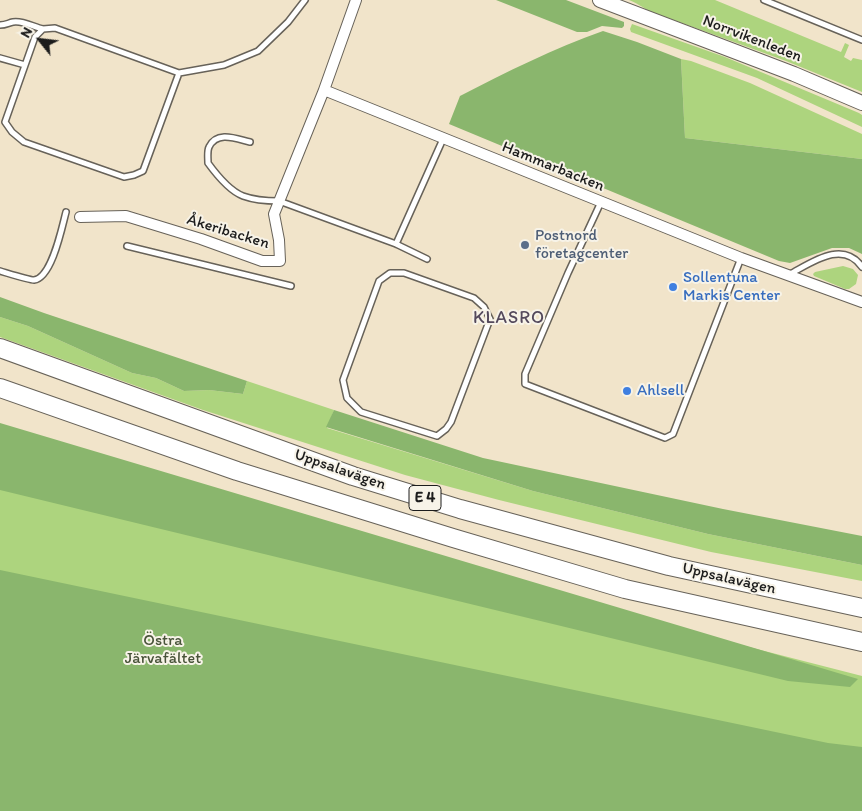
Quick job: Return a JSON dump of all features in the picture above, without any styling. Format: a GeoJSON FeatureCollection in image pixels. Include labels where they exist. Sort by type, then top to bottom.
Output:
{"type":"FeatureCollection","features":[{"type":"Feature","properties":{"kind":"highway","name":"Uppsalavägen"},"geometry":{"type":"LineString","coordinates":[[0,348],[354,476],[460,509],[668,566],[862,608]]}},
{"type":"Feature","properties":{"kind":"highway","name":"Uppsalavägen"},"geometry":{"type":"LineString","coordinates":[[0,388],[237,472],[625,589],[862,642]]}},
{"type":"Feature","properties":{"kind":"highway"},"geometry":{"type":"LineString","coordinates":[[800,595],[862,603]]}},
{"type":"Feature","properties":{"kind":"main road","name":"Norrvikenleden"},"geometry":{"type":"LineString","coordinates":[[600,0],[794,74],[862,103]]}},
{"type":"Feature","properties":{"kind":"street"},"geometry":{"type":"LineString","coordinates":[[324,90],[356,0]]}},
{"type":"Feature","properties":{"kind":"street","name":"Hammarbacken"},"geometry":{"type":"LineString","coordinates":[[324,90],[741,258],[788,276],[860,298]]}},
{"type":"Feature","properties":{"kind":"street","name":"Åkeribacken"},"geometry":{"type":"LineString","coordinates":[[80,217],[126,216],[201,239],[262,261],[280,260],[279,240],[274,214],[324,90]]}},
{"type":"Feature","properties":{"kind":"lane"},"geometry":{"type":"LineString","coordinates":[[0,25],[20,22],[43,29],[55,28],[179,74],[224,65],[258,51],[288,22],[305,0]]}},
{"type":"Feature","properties":{"kind":"lane"},"geometry":{"type":"LineString","coordinates":[[764,0],[862,40]]}},
{"type":"Feature","properties":{"kind":"lane"},"geometry":{"type":"LineString","coordinates":[[43,29],[35,37],[2,122],[24,142],[124,177],[134,176],[142,171],[179,74]]}},
{"type":"Feature","properties":{"kind":"lane"},"geometry":{"type":"LineString","coordinates":[[0,58],[25,65]]}},
{"type":"Feature","properties":{"kind":"lane"},"geometry":{"type":"LineString","coordinates":[[250,142],[225,136],[215,139],[208,148],[208,163],[221,179],[242,196],[279,202],[396,244],[427,259]]}},
{"type":"Feature","properties":{"kind":"lane"},"geometry":{"type":"LineString","coordinates":[[396,244],[443,139]]}},
{"type":"Feature","properties":{"kind":"lane"},"geometry":{"type":"LineString","coordinates":[[601,202],[525,374],[525,384],[665,438],[673,434],[741,258]]}},
{"type":"Feature","properties":{"kind":"lane"},"geometry":{"type":"LineString","coordinates":[[0,271],[34,280],[42,276],[51,262],[66,212]]}},
{"type":"Feature","properties":{"kind":"lane"},"geometry":{"type":"LineString","coordinates":[[127,246],[291,286]]}},
{"type":"Feature","properties":{"kind":"lane"},"geometry":{"type":"LineString","coordinates":[[788,276],[822,257],[834,254],[850,256],[862,268]]}},
{"type":"Feature","properties":{"kind":"lane"},"geometry":{"type":"LineString","coordinates":[[390,273],[404,273],[474,298],[484,306],[490,319],[451,422],[437,436],[361,412],[347,398],[342,380],[362,328],[379,281],[390,273]]}},
{"type":"Feature","properties":{"kind":"green space"},"geometry":{"type":"Polygon","coordinates":[[[496,0],[566,0],[624,22],[624,26],[622,28],[602,26],[587,32],[577,32],[496,0]]]}},
{"type":"Feature","properties":{"kind":"green space"},"geometry":{"type":"Polygon","coordinates":[[[629,0],[715,0],[841,52],[845,43],[849,45],[844,57],[851,61],[853,58],[862,60],[862,92],[786,61],[649,11],[629,0]]]}},
{"type":"Feature","properties":{"kind":"green space"},"geometry":{"type":"Polygon","coordinates":[[[632,24],[725,57],[859,113],[862,115],[862,127],[757,78],[631,32],[632,24]]]}},
{"type":"Feature","properties":{"kind":"green space"},"geometry":{"type":"Polygon","coordinates":[[[603,31],[681,59],[685,138],[862,159],[862,254],[849,248],[832,248],[790,263],[779,261],[449,124],[460,96],[513,69],[603,31]]]}},
{"type":"Feature","properties":{"kind":"green space"},"geometry":{"type":"Polygon","coordinates":[[[681,59],[750,83],[862,134],[862,159],[685,138],[681,59]]]}},
{"type":"Feature","properties":{"kind":"green space"},"geometry":{"type":"Polygon","coordinates":[[[843,266],[853,269],[858,275],[856,284],[849,289],[845,289],[813,274],[815,272],[843,266]]]}},
{"type":"Feature","properties":{"kind":"green space"},"geometry":{"type":"Polygon","coordinates":[[[0,297],[247,381],[243,394],[209,390],[184,391],[156,378],[132,373],[28,326],[0,317],[0,297]]]}},
{"type":"Feature","properties":{"kind":"green space"},"geometry":{"type":"Polygon","coordinates":[[[0,317],[28,326],[132,373],[156,378],[184,391],[209,390],[243,394],[247,381],[334,410],[327,428],[533,491],[708,534],[862,565],[862,581],[711,552],[405,475],[203,410],[0,337],[0,317]]]}},
{"type":"Feature","properties":{"kind":"green space"},"geometry":{"type":"Polygon","coordinates":[[[334,410],[483,458],[723,509],[862,536],[862,565],[708,534],[533,491],[326,427],[334,410]]]}},
{"type":"Feature","properties":{"kind":"green space"},"geometry":{"type":"Polygon","coordinates":[[[0,423],[858,679],[850,687],[788,681],[0,490],[0,423]]]}},
{"type":"Feature","properties":{"kind":"green space","name":"Östra Järvafältet"},"geometry":{"type":"Polygon","coordinates":[[[0,426],[406,559],[862,676],[862,811],[0,811],[0,426]]]}},
{"type":"Feature","properties":{"kind":"green space"},"geometry":{"type":"Polygon","coordinates":[[[0,570],[828,743],[862,747],[862,811],[0,811],[0,570]]]}},
{"type":"Feature","properties":{"kind":"place","name":"Postnord företagcenter"},"geometry":{"type":"Point","coordinates":[525,245]}},
{"type":"Feature","properties":{"kind":"place","name":"Sollentuna Markis Center"},"geometry":{"type":"Point","coordinates":[673,287]}},
{"type":"Feature","properties":{"kind":"place","name":"Ahlsell"},"geometry":{"type":"Point","coordinates":[627,391]}},
{"type":"Feature","properties":{"kind":"district","name":"KLASRO"},"geometry":{"type":"Point","coordinates":[509,318]}}]}
